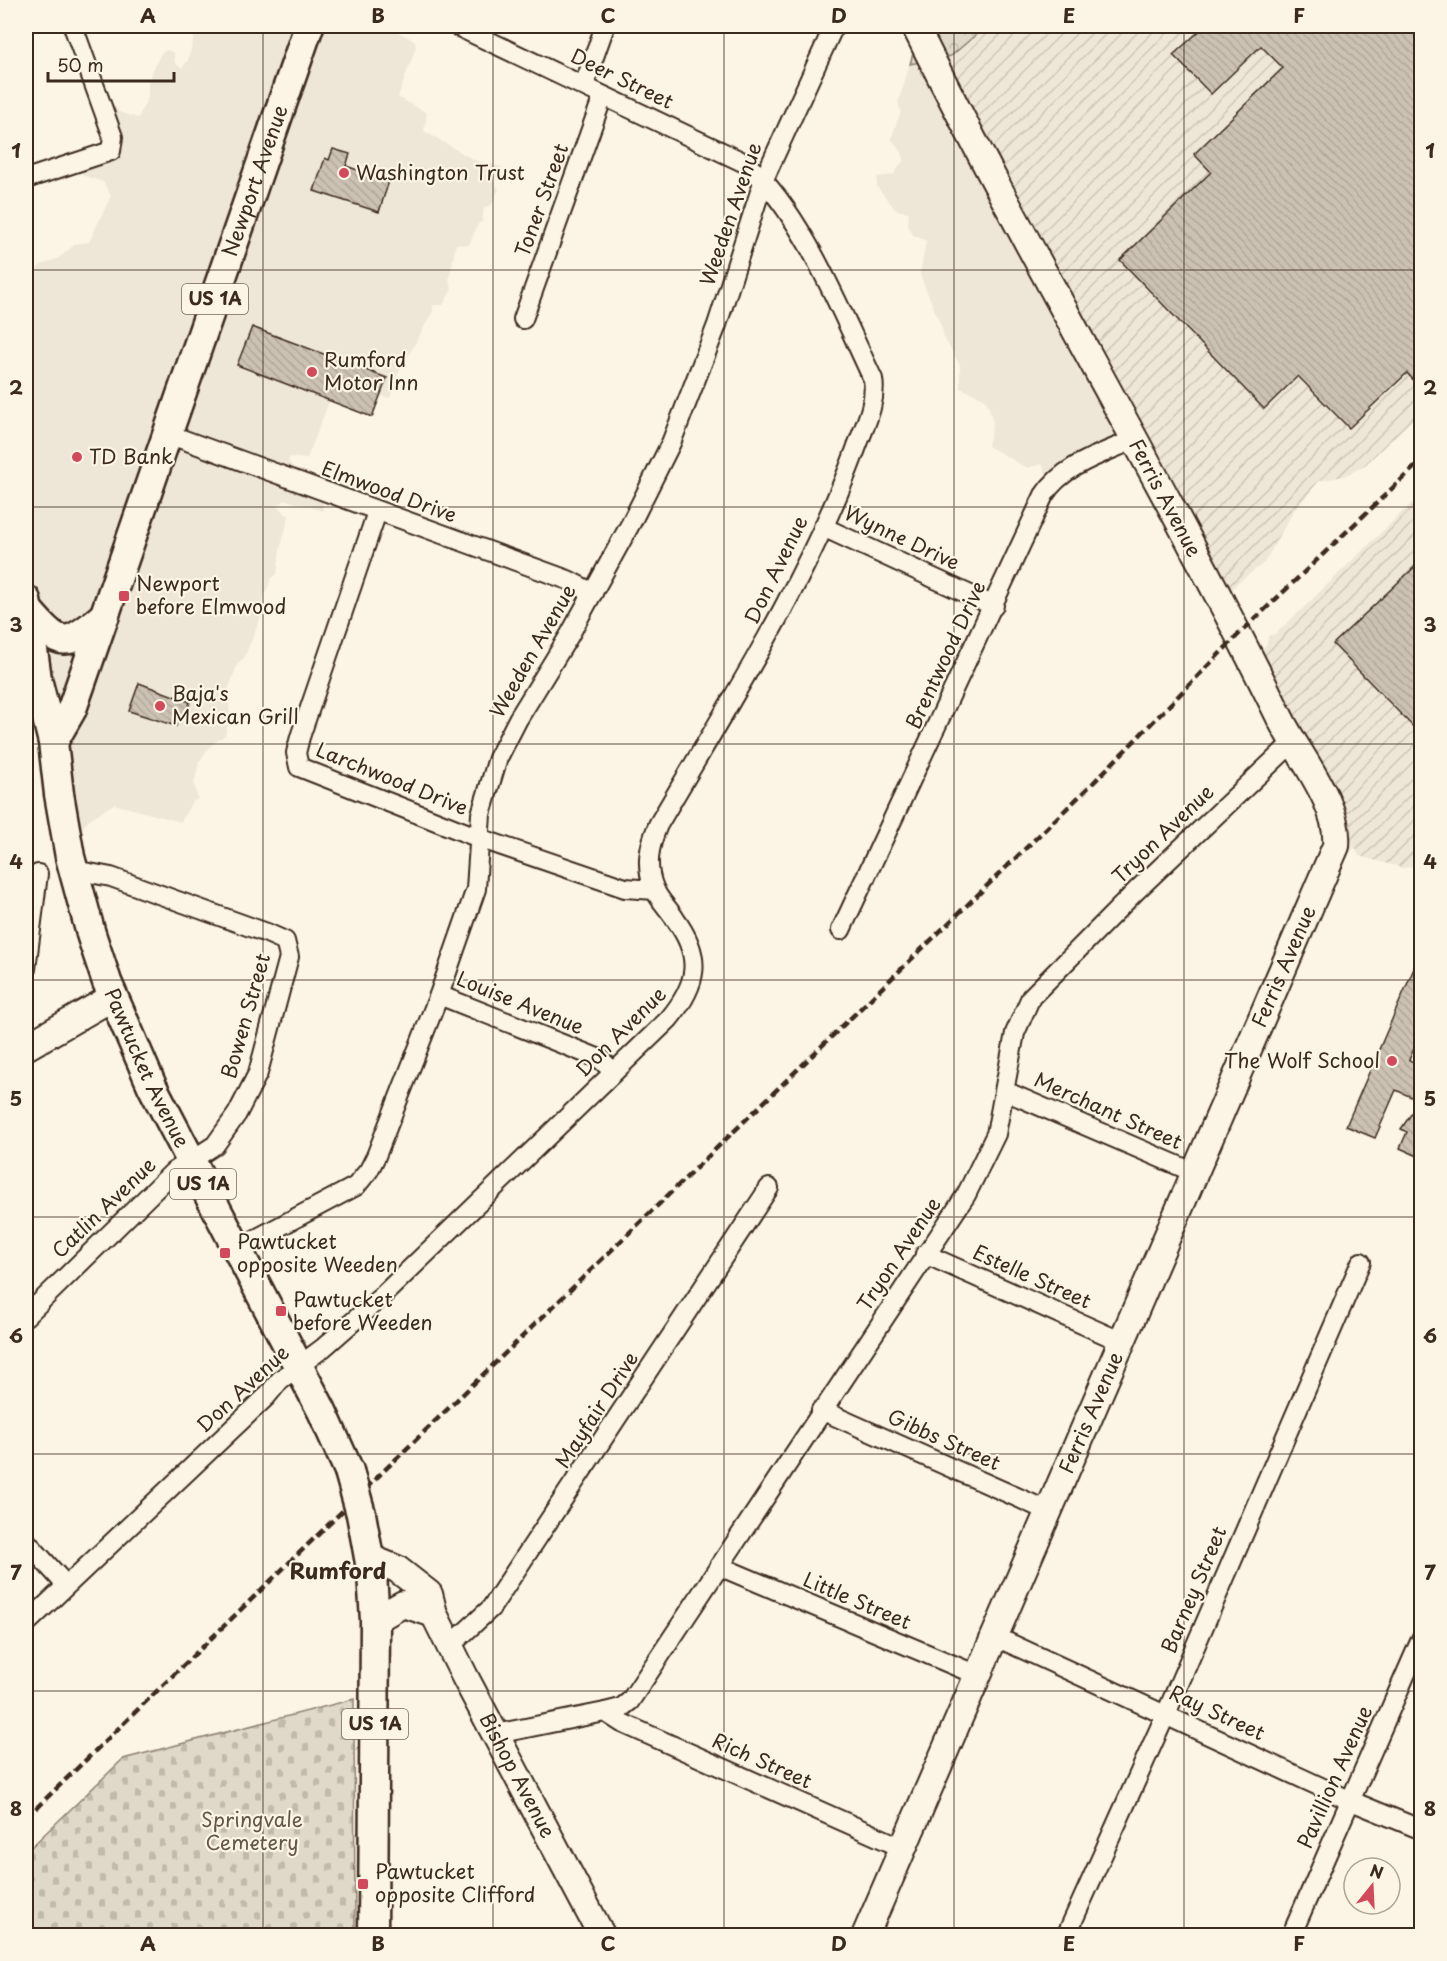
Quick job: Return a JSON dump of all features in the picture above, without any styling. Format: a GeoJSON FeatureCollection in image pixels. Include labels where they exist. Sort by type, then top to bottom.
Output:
{"type":"FeatureCollection","features":[{"type":"Feature","properties":{"kind":"main road","name":"Newport Avenue"},"geometry":{"type":"LineString","coordinates":[[53,742],[72,709],[309,26]]}},
{"type":"Feature","properties":{"kind":"main road"},"geometry":{"type":"LineString","coordinates":[[27,605],[49,635],[60,640],[71,639],[85,632],[105,615]]}},
{"type":"Feature","properties":{"kind":"main road","name":"Pawtucket Avenue"},"geometry":{"type":"LineString","coordinates":[[27,605],[37,679],[53,742],[58,794],[74,870],[91,934],[113,998],[145,1072],[299,1367],[349,1471],[361,1514],[370,1558],[375,1620],[373,1935]]}},
{"type":"Feature","properties":{"kind":"street"},"geometry":{"type":"LineString","coordinates":[[26,179],[111,151],[113,137],[73,26]]}},
{"type":"Feature","properties":{"kind":"street","name":"Deer Street"},"geometry":{"type":"LineString","coordinates":[[457,26],[745,163],[764,179]]}},
{"type":"Feature","properties":{"kind":"street"},"geometry":{"type":"LineString","coordinates":[[584,86],[605,26]]}},
{"type":"Feature","properties":{"kind":"street","name":"Weeden Avenue"},"geometry":{"type":"LineString","coordinates":[[237,1249],[356,1186],[369,1170],[439,995],[476,889],[481,814],[498,758],[636,513],[693,391],[764,179],[834,26]]}},
{"type":"Feature","properties":{"kind":"street","name":"Ferris Avenue"},"geometry":{"type":"LineString","coordinates":[[865,1935],[1119,1341],[1265,1015],[1336,846],[1337,830],[1332,811],[1292,743],[1255,667],[1002,199],[915,26]]}},
{"type":"Feature","properties":{"kind":"street","name":"Toner Street"},"geometry":{"type":"LineString","coordinates":[[523,319],[603,96]]}},
{"type":"Feature","properties":{"kind":"street","name":"Don Avenue"},"geometry":{"type":"LineString","coordinates":[[26,1624],[65,1584],[257,1405],[279,1380],[299,1367],[381,1297],[669,1019],[683,1002],[692,983],[695,961],[688,937],[654,890],[649,866],[649,845],[658,825],[772,631],[843,483],[872,405],[875,390],[873,379],[797,229],[782,201],[764,179]]}},
{"type":"Feature","properties":{"kind":"street","name":"Elmwood Drive"},"geometry":{"type":"LineString","coordinates":[[168,434],[568,580],[593,593]]}},
{"type":"Feature","properties":{"kind":"street","name":"Brentwood Drive"},"geometry":{"type":"LineString","coordinates":[[842,930],[1054,480],[1074,467],[1133,440]]}},
{"type":"Feature","properties":{"kind":"street","name":"Larchwood Drive"},"geometry":{"type":"LineString","coordinates":[[377,512],[300,737],[296,753],[299,767],[479,838],[625,888],[654,890]]}},
{"type":"Feature","properties":{"kind":"street","name":"Wynne Drive"},"geometry":{"type":"LineString","coordinates":[[823,526],[994,606]]}},
{"type":"Feature","properties":{"kind":"street","name":"Tryon Avenue"},"geometry":{"type":"LineString","coordinates":[[496,1734],[605,1712],[621,1708],[630,1701],[821,1410],[966,1195],[996,1134],[1015,1034],[1031,997],[1136,891],[1292,743]]}},
{"type":"Feature","properties":{"kind":"street","name":"Bowen Street"},"geometry":{"type":"LineString","coordinates":[[74,870],[111,877],[285,941],[289,957],[258,1073],[237,1114],[215,1145],[192,1161]]}},
{"type":"Feature","properties":{"kind":"street"},"geometry":{"type":"LineString","coordinates":[[26,969],[38,874]]}},
{"type":"Feature","properties":{"kind":"street","name":"Louise Avenue"},"geometry":{"type":"LineString","coordinates":[[439,995],[600,1059],[614,1072]]}},
{"type":"Feature","properties":{"kind":"street"},"geometry":{"type":"LineString","coordinates":[[26,1047],[113,998]]}},
{"type":"Feature","properties":{"kind":"street","name":"Merchant Street"},"geometry":{"type":"LineString","coordinates":[[1005,1090],[1193,1172]]}},
{"type":"Feature","properties":{"kind":"street","name":"Catlin Avenue"},"geometry":{"type":"LineString","coordinates":[[26,1316],[173,1172],[192,1161]]}},
{"type":"Feature","properties":{"kind":"street","name":"Mayfair Drive"},"geometry":{"type":"LineString","coordinates":[[450,1646],[491,1608],[769,1188]]}},
{"type":"Feature","properties":{"kind":"street","name":"Estelle Street"},"geometry":{"type":"LineString","coordinates":[[926,1254],[1119,1341]]}},
{"type":"Feature","properties":{"kind":"street","name":"Barney Street"},"geometry":{"type":"LineString","coordinates":[[1066,1935],[1166,1714],[1361,1262]]}},
{"type":"Feature","properties":{"kind":"street","name":"Gibbs Street"},"geometry":{"type":"LineString","coordinates":[[821,1410],[1048,1510]]}},
{"type":"Feature","properties":{"kind":"street"},"geometry":{"type":"LineString","coordinates":[[26,1541],[65,1584]]}},
{"type":"Feature","properties":{"kind":"street","name":"Bishop Avenue"},"geometry":{"type":"LineString","coordinates":[[370,1558],[397,1569],[429,1594],[434,1614],[450,1646],[602,1935]]}},
{"type":"Feature","properties":{"kind":"street","name":"Little Street"},"geometry":{"type":"LineString","coordinates":[[719,1566],[977,1675]]}},
{"type":"Feature","properties":{"kind":"street"},"geometry":{"type":"LineString","coordinates":[[375,1620],[403,1604],[434,1614]]}},
{"type":"Feature","properties":{"kind":"street","name":"Ray Street"},"geometry":{"type":"LineString","coordinates":[[994,1636],[1349,1800],[1422,1830]]}},
{"type":"Feature","properties":{"kind":"street","name":"Pavillion Avenue"},"geometry":{"type":"LineString","coordinates":[[1291,1935],[1422,1637]]}},
{"type":"Feature","properties":{"kind":"street","name":"Rich Street"},"geometry":{"type":"LineString","coordinates":[[605,1712],[622,1723],[903,1848]]}},
{"type":"Feature","properties":{"kind":"shaded area"},"geometry":{"type":"Polygon","coordinates":[[[190,26],[404,26],[397,29],[398,32],[415,41],[416,47],[398,97],[427,113],[424,131],[474,160],[502,167],[494,182],[499,189],[492,204],[484,208],[482,222],[478,224],[469,245],[456,244],[449,280],[452,289],[443,305],[433,305],[433,311],[396,378],[390,398],[339,385],[335,386],[307,459],[289,457],[289,462],[295,470],[331,486],[322,495],[323,511],[286,500],[276,506],[289,516],[280,550],[277,574],[271,579],[263,600],[262,615],[244,658],[238,663],[228,690],[230,716],[225,735],[210,746],[199,762],[194,784],[198,799],[191,803],[181,822],[114,804],[90,819],[79,831],[26,644],[26,313],[29,311],[29,291],[26,277],[34,274],[41,265],[59,258],[75,244],[89,242],[111,196],[103,182],[82,175],[84,163],[108,155],[101,111],[109,98],[119,112],[138,118],[148,97],[148,81],[161,53],[167,50],[174,53],[175,63],[182,68],[188,60],[194,38],[190,26]]]}},
{"type":"Feature","properties":{"kind":"shaded area"},"geometry":{"type":"Polygon","coordinates":[[[986,26],[1421,26],[1421,411],[1363,467],[1344,476],[1319,481],[1293,512],[1264,563],[1237,583],[1221,604],[940,58],[951,56],[986,26]]]}},
{"type":"Feature","properties":{"kind":"shaded area"},"geometry":{"type":"Polygon","coordinates":[[[940,58],[1130,446],[1060,481],[1046,473],[1042,464],[1027,468],[988,446],[993,423],[989,407],[984,398],[960,388],[960,365],[944,338],[920,275],[926,241],[913,235],[908,225],[909,212],[896,210],[877,187],[877,177],[893,175],[904,160],[902,152],[891,139],[901,111],[898,103],[910,64],[940,58]]]}},
{"type":"Feature","properties":{"kind":"shaded area"},"geometry":{"type":"Polygon","coordinates":[[[1421,494],[1421,865],[1403,868],[1359,856],[1355,847],[1347,854],[1335,881],[1327,885],[1326,819],[1249,665],[1266,645],[1269,636],[1275,634],[1298,613],[1421,494]]]}},
{"type":"Feature","properties":{"kind":"green space"},"geometry":{"type":"Polygon","coordinates":[[[909,26],[986,26],[951,56],[910,64],[913,53],[922,52],[909,26]]]}},
{"type":"Feature","properties":{"kind":"green space","name":"Springvale Cemetery"},"geometry":{"type":"Polygon","coordinates":[[[354,1699],[355,1935],[26,1935],[26,1852],[123,1759],[354,1699]]]}},
{"type":"Feature","properties":{"kind":"building"},"geometry":{"type":"Polygon","coordinates":[[[1205,26],[1422,26],[1422,379],[1417,384],[1407,373],[1349,428],[1298,376],[1264,409],[1120,260],[1211,172],[1194,154],[1283,68],[1261,46],[1211,94],[1173,55],[1205,26]]]}},
{"type":"Feature","properties":{"kind":"building","name":"Washington Trust"},"geometry":{"type":"Polygon","coordinates":[[[333,149],[350,154],[346,166],[389,181],[379,212],[314,191],[325,158],[329,160],[333,149]]]}},
{"type":"Feature","properties":{"kind":"building","name":"Rumford Motor Inn"},"geometry":{"type":"Polygon","coordinates":[[[252,327],[387,378],[372,417],[237,365],[252,327]]]}},
{"type":"Feature","properties":{"kind":"building"},"geometry":{"type":"Polygon","coordinates":[[[1422,560],[1422,736],[1333,644],[1422,560]]]}},
{"type":"Feature","properties":{"kind":"building","name":"Baja's Mexican Grill"},"geometry":{"type":"Polygon","coordinates":[[[139,683],[190,702],[185,718],[179,716],[176,726],[129,711],[139,683]]]}},
{"type":"Feature","properties":{"kind":"building","name":"The Wolf School"},"geometry":{"type":"Polygon","coordinates":[[[1415,966],[1422,969],[1422,1031],[1409,1060],[1422,1066],[1420,1157],[1400,1148],[1407,1132],[1401,1129],[1420,1101],[1396,1090],[1375,1138],[1346,1126],[1415,966]]]}},
{"type":"Feature","properties":{"kind":"railway"},"geometry":{"type":"LineString","coordinates":[[26,1818],[1093,783],[1238,635],[1422,460]]}},
{"type":"Feature","properties":{"kind":"place","name":"Washington Trust"},"geometry":{"type":"Point","coordinates":[344,173]}},
{"type":"Feature","properties":{"kind":"place","name":"Rumford Motor Inn"},"geometry":{"type":"Point","coordinates":[312,372]}},
{"type":"Feature","properties":{"kind":"place","name":"TD Bank"},"geometry":{"type":"Point","coordinates":[77,457]}},
{"type":"Feature","properties":{"kind":"place","name":"Newport before Elmwood"},"geometry":{"type":"Point","coordinates":[124,596]}},
{"type":"Feature","properties":{"kind":"place","name":"Baja's Mexican Grill"},"geometry":{"type":"Point","coordinates":[160,706]}},
{"type":"Feature","properties":{"kind":"place","name":"The Wolf School"},"geometry":{"type":"Point","coordinates":[1392,1061]}},
{"type":"Feature","properties":{"kind":"place","name":"Pawtucket opposite Weeden"},"geometry":{"type":"Point","coordinates":[225,1253]}},
{"type":"Feature","properties":{"kind":"place","name":"Pawtucket before Weeden"},"geometry":{"type":"Point","coordinates":[281,1311]}},
{"type":"Feature","properties":{"kind":"place","name":"Pawtucket opposite Clifford"},"geometry":{"type":"Point","coordinates":[363,1884]}},
{"type":"Feature","properties":{"kind":"district","name":"Rumford"},"geometry":{"type":"Point","coordinates":[338,1571]}}]}
